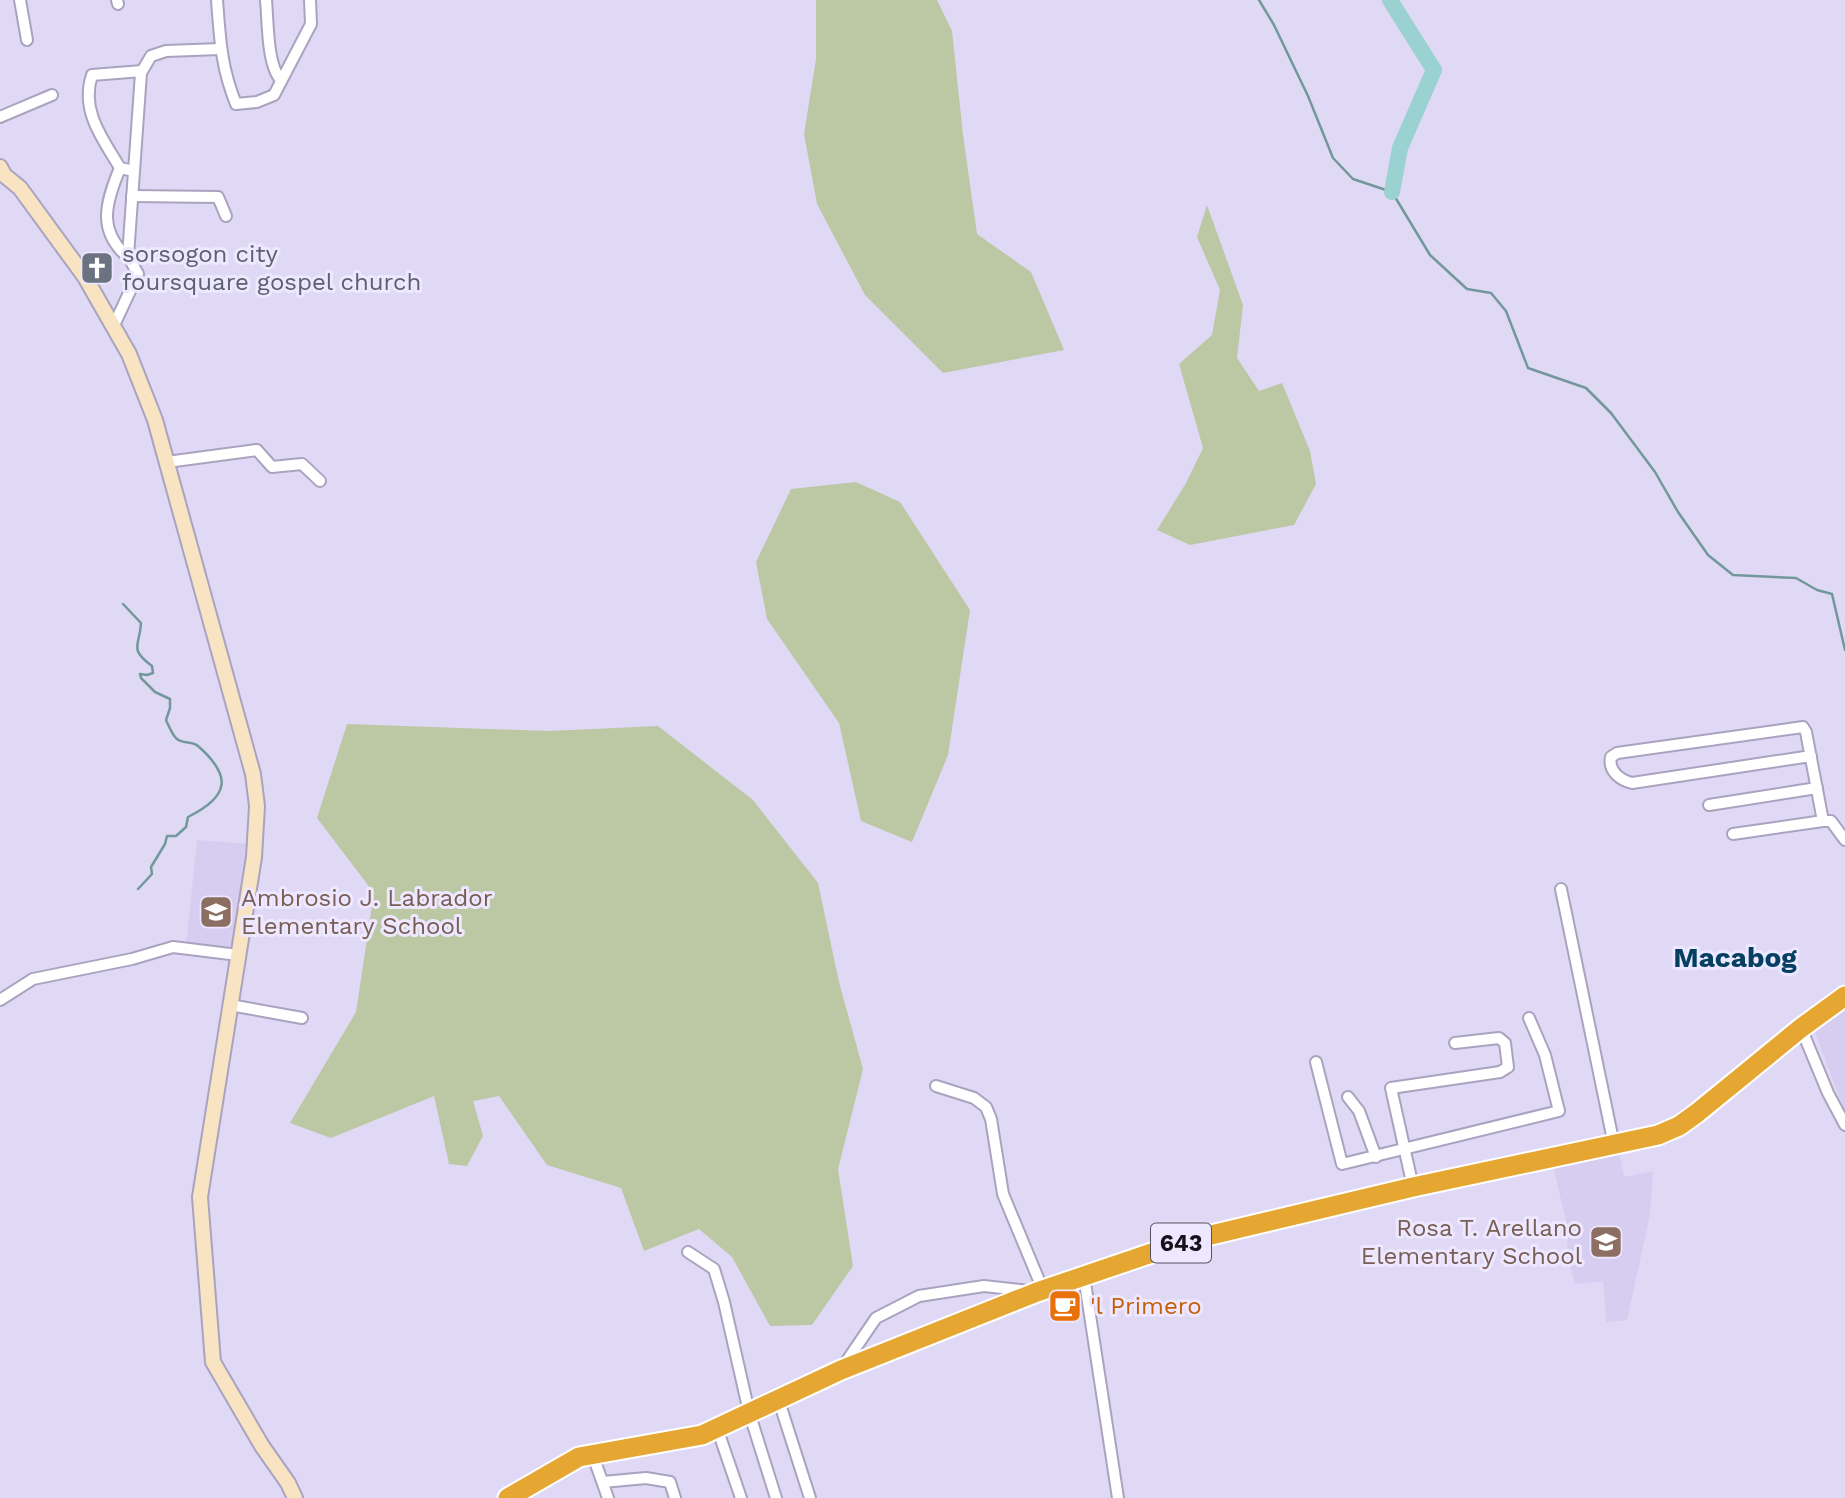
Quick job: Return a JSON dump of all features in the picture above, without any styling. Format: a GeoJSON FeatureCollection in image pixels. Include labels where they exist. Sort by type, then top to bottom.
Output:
{"type":"FeatureCollection","features":[{"type":"Feature","properties":{"kind":"highway","name":"643"},"geometry":{"type":"LineString","coordinates":[[508,1498],[579,1457],[702,1435],[841,1370],[1040,1291],[1190,1240],[1413,1187],[1658,1135],[1679,1126],[1845,996]]}},
{"type":"Feature","properties":{"kind":"street"},"geometry":{"type":"LineString","coordinates":[[20,0],[27,40]]}},
{"type":"Feature","properties":{"kind":"street"},"geometry":{"type":"LineString","coordinates":[[217,0],[225,77],[236,104],[257,102],[274,95],[311,24],[310,0]]}},
{"type":"Feature","properties":{"kind":"street"},"geometry":{"type":"LineString","coordinates":[[266,0],[271,58],[276,75],[281,80]]}},
{"type":"Feature","properties":{"kind":"street"},"geometry":{"type":"LineString","coordinates":[[130,259],[142,71],[151,57],[166,51],[220,49]]}},
{"type":"Feature","properties":{"kind":"street"},"geometry":{"type":"LineString","coordinates":[[114,326],[138,274],[130,259],[114,246],[107,226],[108,204],[120,169],[92,120],[87,89],[92,75],[142,71]]}},
{"type":"Feature","properties":{"kind":"street"},"geometry":{"type":"LineString","coordinates":[[0,117],[52,95]]}},
{"type":"Feature","properties":{"kind":"street"},"geometry":{"type":"LineString","coordinates":[[120,169],[134,171]]}},
{"type":"Feature","properties":{"kind":"street"},"geometry":{"type":"LineString","coordinates":[[1,172],[20,188],[85,277],[129,354],[155,421],[253,774],[257,806],[254,857],[200,1197],[213,1362],[295,1498]]}},
{"type":"Feature","properties":{"kind":"street"},"geometry":{"type":"LineString","coordinates":[[132,196],[218,197],[226,216]]}},
{"type":"Feature","properties":{"kind":"street"},"geometry":{"type":"LineString","coordinates":[[167,462],[257,450],[272,467],[302,464],[320,481]]}},
{"type":"Feature","properties":{"kind":"street"},"geometry":{"type":"LineString","coordinates":[[1811,756],[1632,783],[1616,776],[1609,762],[1617,753],[1803,727],[1806,732],[1811,756],[1823,821]]}},
{"type":"Feature","properties":{"kind":"street"},"geometry":{"type":"LineString","coordinates":[[1709,805],[1817,788]]}},
{"type":"Feature","properties":{"kind":"street"},"geometry":{"type":"LineString","coordinates":[[1733,834],[1831,821],[1845,840]]}},
{"type":"Feature","properties":{"kind":"street"},"geometry":{"type":"LineString","coordinates":[[1561,889],[1614,1145]]}},
{"type":"Feature","properties":{"kind":"street"},"geometry":{"type":"LineString","coordinates":[[0,1000],[33,979],[132,959],[173,947],[238,955]]}},
{"type":"Feature","properties":{"kind":"street"},"geometry":{"type":"LineString","coordinates":[[230,1005],[302,1018]]}},
{"type":"Feature","properties":{"kind":"street"},"geometry":{"type":"LineString","coordinates":[[1316,1062],[1342,1164],[1376,1157],[1559,1111],[1545,1055],[1529,1018]]}},
{"type":"Feature","properties":{"kind":"street"},"geometry":{"type":"LineString","coordinates":[[1801,1028],[1828,1093],[1844,1123]]}},
{"type":"Feature","properties":{"kind":"street"},"geometry":{"type":"LineString","coordinates":[[1413,1187],[1391,1088],[1500,1072],[1508,1067],[1505,1042],[1499,1038],[1455,1043]]}},
{"type":"Feature","properties":{"kind":"street"},"geometry":{"type":"LineString","coordinates":[[841,1370],[876,1318],[919,1296],[984,1286],[1040,1291],[1003,1194],[991,1119],[986,1107],[974,1098],[936,1086]]}},
{"type":"Feature","properties":{"kind":"street"},"geometry":{"type":"LineString","coordinates":[[1349,1097],[1359,1111],[1376,1157]]}},
{"type":"Feature","properties":{"kind":"street"},"geometry":{"type":"LineString","coordinates":[[688,1252],[714,1269],[749,1412],[776,1498]]}},
{"type":"Feature","properties":{"kind":"street"},"geometry":{"type":"LineString","coordinates":[[1084,1276],[1118,1498]]}},
{"type":"Feature","properties":{"kind":"street"},"geometry":{"type":"LineString","coordinates":[[778,1398],[810,1498]]}},
{"type":"Feature","properties":{"kind":"street"},"geometry":{"type":"LineString","coordinates":[[717,1429],[741,1498]]}},
{"type":"Feature","properties":{"kind":"street"},"geometry":{"type":"LineString","coordinates":[[592,1453],[608,1498]]}},
{"type":"Feature","properties":{"kind":"street"},"geometry":{"type":"LineString","coordinates":[[603,1482],[657,1479],[670,1482],[675,1498]]}},
{"type":"Feature","properties":{"kind":"shaded area","name":"Ambrosio J. Labrador Elementary School"},"geometry":{"type":"Polygon","coordinates":[[[197,840],[251,844],[237,950],[186,945],[197,840]]]}},
{"type":"Feature","properties":{"kind":"shaded area"},"geometry":{"type":"Polygon","coordinates":[[[1845,1010],[1845,1113],[1815,1032],[1845,1010]]]}},
{"type":"Feature","properties":{"kind":"shaded area","name":"Rosa T. Arellano Elementary School"},"geometry":{"type":"Polygon","coordinates":[[[1619,1151],[1624,1177],[1653,1171],[1650,1215],[1627,1320],[1606,1322],[1603,1281],[1575,1284],[1567,1256],[1568,1229],[1553,1166],[1619,1151]]]}},
{"type":"Feature","properties":{"kind":"green space"},"geometry":{"type":"Polygon","coordinates":[[[816,0],[937,0],[952,31],[977,234],[1031,272],[1064,350],[943,373],[865,295],[817,204],[804,134],[816,59],[816,0]]]}},
{"type":"Feature","properties":{"kind":"green space"},"geometry":{"type":"Polygon","coordinates":[[[1207,205],[1243,305],[1237,358],[1259,391],[1282,383],[1310,451],[1316,484],[1294,525],[1190,545],[1157,530],[1186,483],[1203,448],[1179,364],[1212,335],[1220,290],[1197,237],[1207,205]]]}},
{"type":"Feature","properties":{"kind":"green space"},"geometry":{"type":"Polygon","coordinates":[[[856,482],[900,502],[970,610],[948,755],[912,842],[861,821],[839,723],[767,619],[756,562],[791,489],[856,482]]]}},
{"type":"Feature","properties":{"kind":"green space"},"geometry":{"type":"Polygon","coordinates":[[[347,724],[549,731],[658,726],[753,800],[818,883],[839,982],[863,1069],[838,1169],[853,1266],[812,1325],[770,1326],[732,1257],[699,1229],[644,1251],[621,1188],[547,1165],[499,1096],[473,1101],[483,1136],[467,1166],[449,1164],[434,1096],[331,1138],[290,1123],[356,1012],[374,893],[317,818],[347,724]]]}},
{"type":"Feature","properties":{"kind":"waterway"},"geometry":{"type":"LineString","coordinates":[[1259,0],[1308,96],[1333,158],[1353,179],[1392,192],[1430,255],[1467,289],[1491,293],[1506,311],[1528,368],[1586,388],[1611,413],[1655,472],[1678,512],[1708,555],[1733,575],[1796,578],[1817,590],[1832,594],[1845,650]]}},
{"type":"Feature","properties":{"kind":"waterway"},"geometry":{"type":"LineString","coordinates":[[1390,0],[1434,70],[1400,148],[1392,192]]}},
{"type":"Feature","properties":{"kind":"waterway"},"geometry":{"type":"LineString","coordinates":[[123,604],[141,623],[138,651],[152,666],[153,673],[140,674],[141,678],[155,692],[170,699],[166,720],[172,733],[179,741],[196,744],[209,757],[217,767],[222,785],[212,801],[188,817],[186,827],[176,836],[167,836],[151,867],[152,874],[138,889]]}},
{"type":"Feature","properties":{"kind":"place","name":"sorsogon city foursquare gospel church"},"geometry":{"type":"Point","coordinates":[97,268]}},
{"type":"Feature","properties":{"kind":"place","name":"Ambrosio J. Labrador Elementary School"},"geometry":{"type":"Point","coordinates":[216,912]}},
{"type":"Feature","properties":{"kind":"place","name":"Rosa T. Arellano Elementary School"},"geometry":{"type":"Point","coordinates":[1606,1242]}},
{"type":"Feature","properties":{"kind":"place","name":"'l Primero"},"geometry":{"type":"Point","coordinates":[1065,1306]}},
{"type":"Feature","properties":{"kind":"district","name":"Macabog"},"geometry":{"type":"Point","coordinates":[1735,957]}}]}
